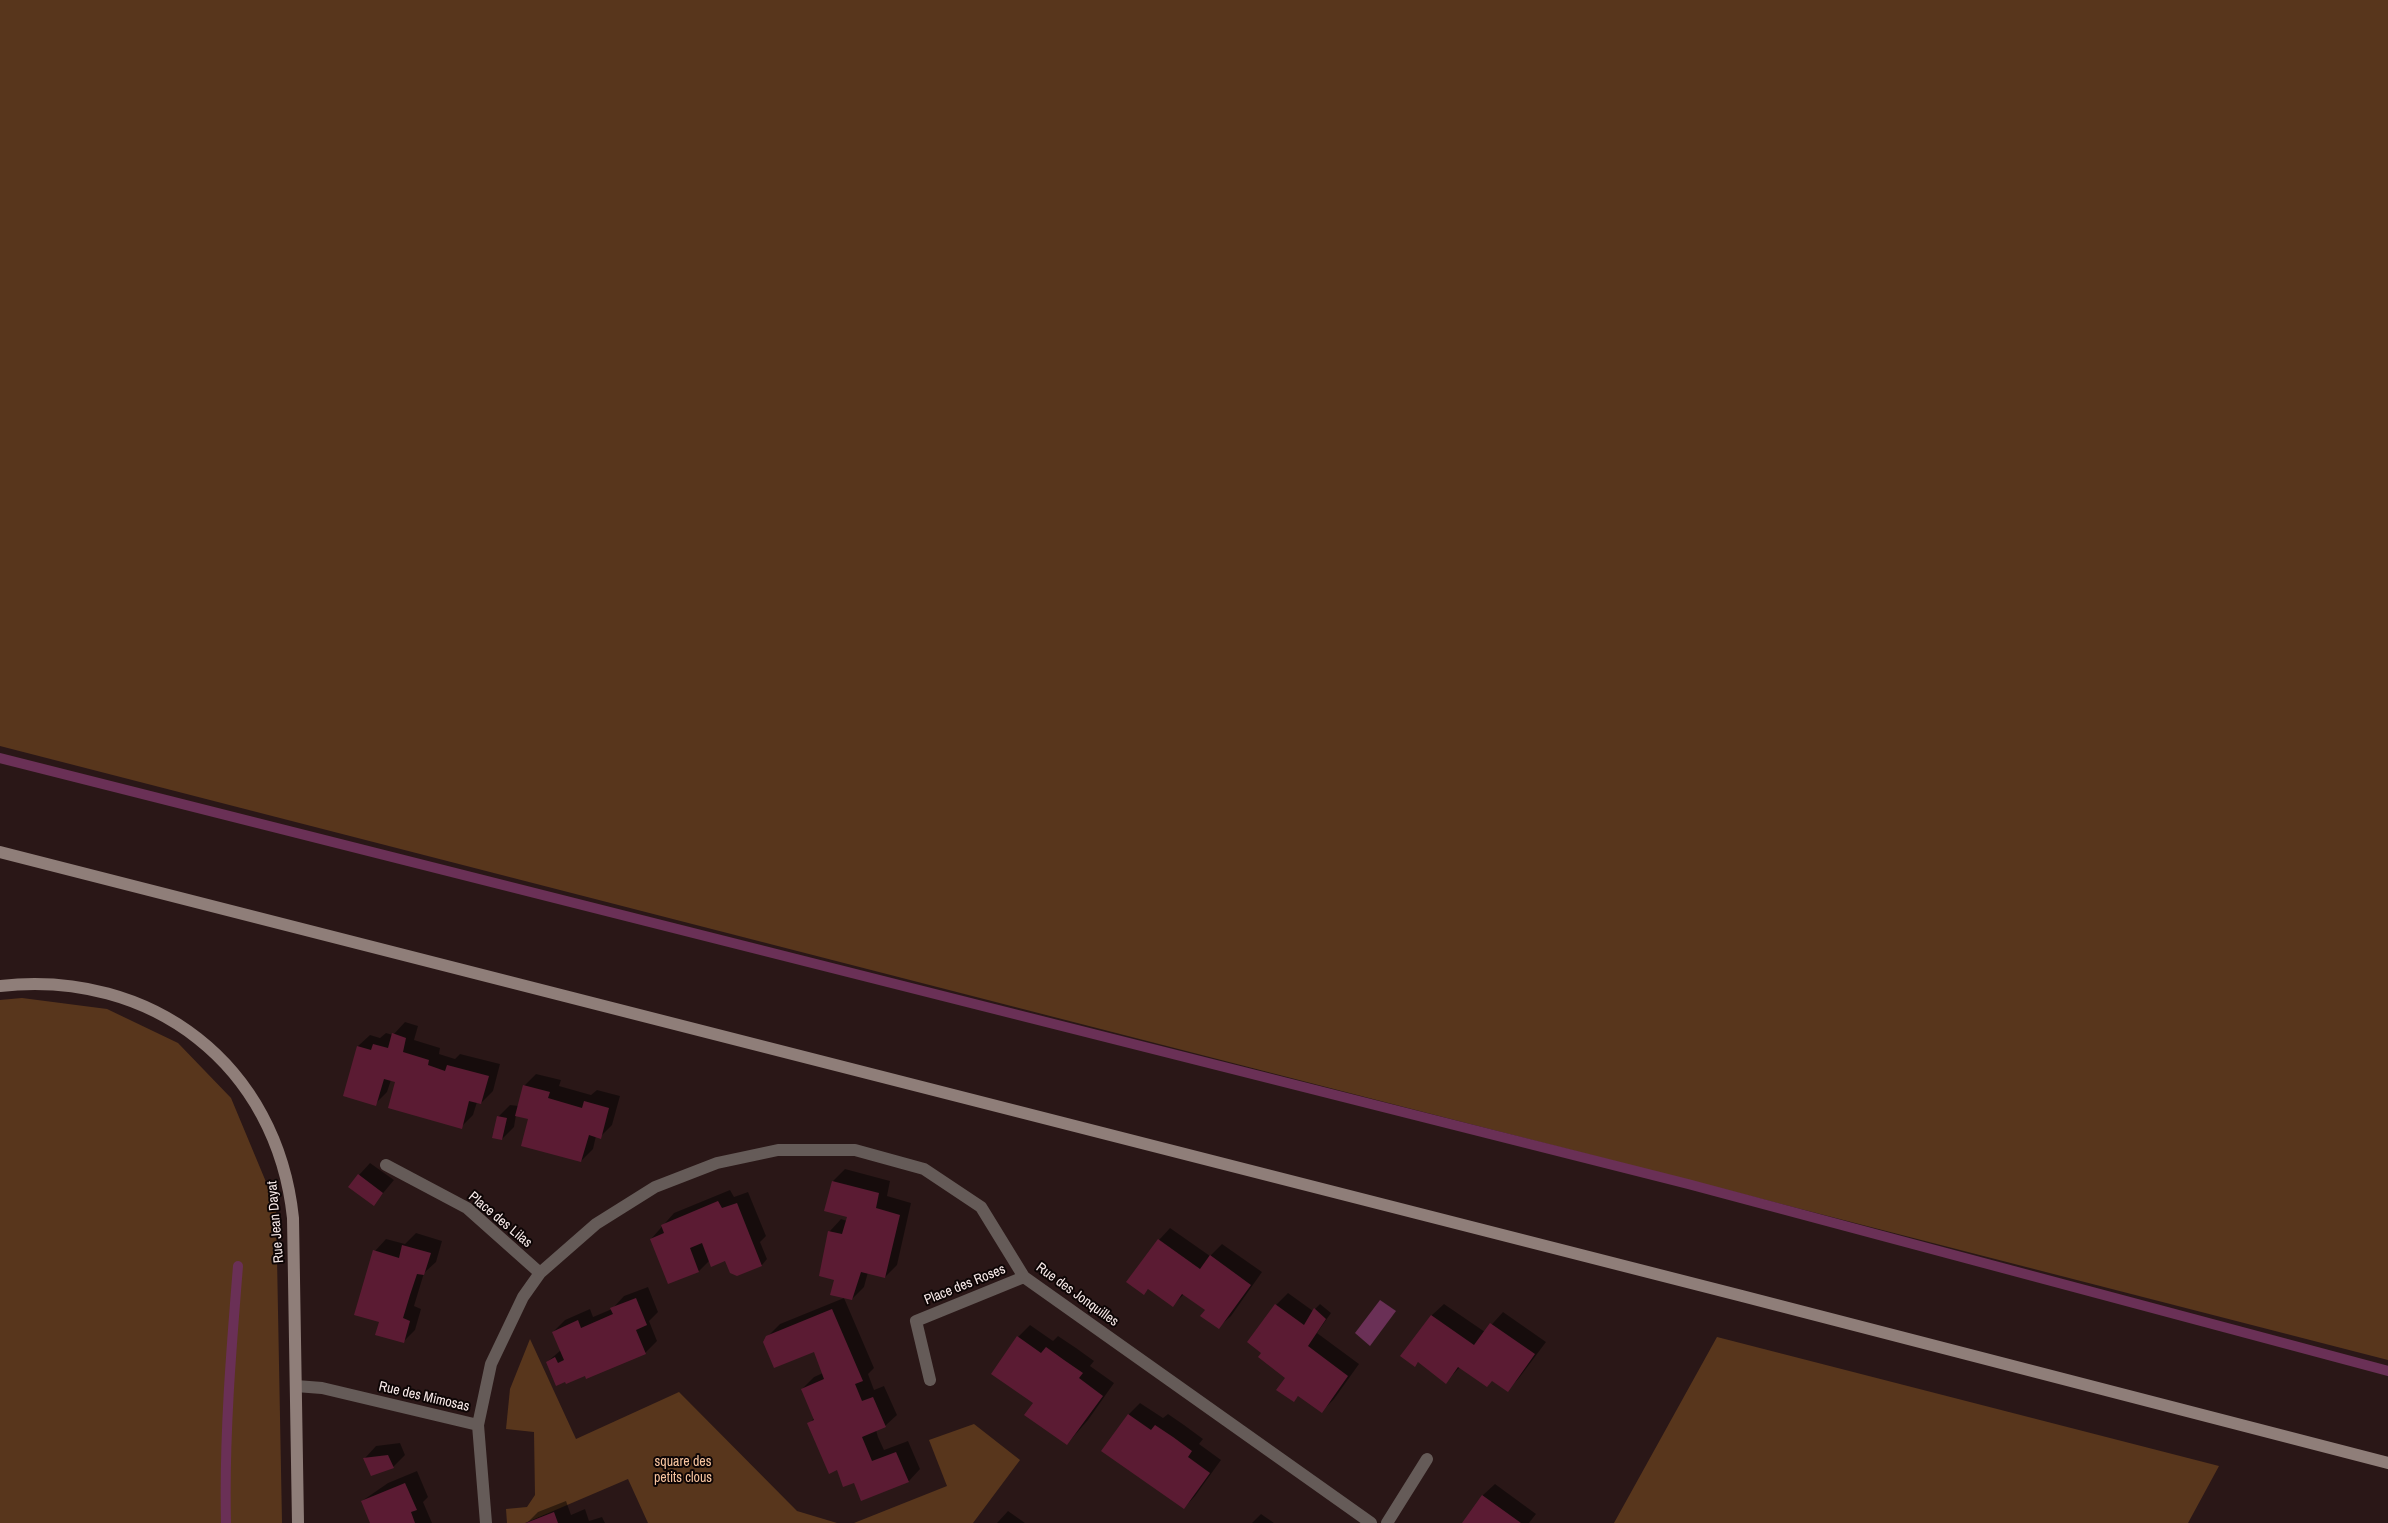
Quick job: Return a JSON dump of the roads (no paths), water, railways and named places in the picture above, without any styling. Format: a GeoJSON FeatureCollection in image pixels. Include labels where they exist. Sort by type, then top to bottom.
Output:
{"type":"FeatureCollection","features":[{"type":"Feature","properties":{"kind":"main road"},"geometry":{"type":"LineString","coordinates":[[0,852],[1695,1284],[2388,1464]]}},
{"type":"Feature","properties":{"kind":"main road","name":"Rue Jean Dayat"},"geometry":{"type":"LineString","coordinates":[[0,986],[47,982],[86,987],[122,996],[151,1009],[182,1027],[216,1054],[244,1088],[274,1138],[290,1187],[295,1255],[298,1523]]}},
{"type":"Feature","properties":{"kind":"street","name":"Rue des Jonquilles"},"geometry":{"type":"LineString","coordinates":[[478,1425],[491,1364],[523,1297],[540,1273],[596,1224],[655,1187],[717,1163],[778,1150],[855,1150],[924,1169],[981,1207],[1024,1277],[1371,1523]]}},
{"type":"Feature","properties":{"kind":"street","name":"Place des Lilas"},"geometry":{"type":"LineString","coordinates":[[386,1165],[467,1208],[540,1273]]}},
{"type":"Feature","properties":{"kind":"street","name":"Place des Roses"},"geometry":{"type":"LineString","coordinates":[[930,1380],[916,1321],[1024,1277]]}},
{"type":"Feature","properties":{"kind":"street","name":"Rue des Mimosas"},"geometry":{"type":"LineString","coordinates":[[296,1386],[322,1388],[478,1425],[486,1523]]}},
{"type":"Feature","properties":{"kind":"street"},"geometry":{"type":"LineString","coordinates":[[1387,1523],[1427,1459]]}},
{"type":"Feature","properties":{"kind":"waterway"},"geometry":{"type":"LineString","coordinates":[[0,758],[1688,1184],[2388,1371]]}},
{"type":"Feature","properties":{"kind":"waterway"},"geometry":{"type":"LineString","coordinates":[[226,1523],[227,1427],[238,1266]]}},
{"type":"Feature","properties":{"kind":"park label","name":"square des petits clous"},"geometry":{"type":"Point","coordinates":[683,1470]}}]}
